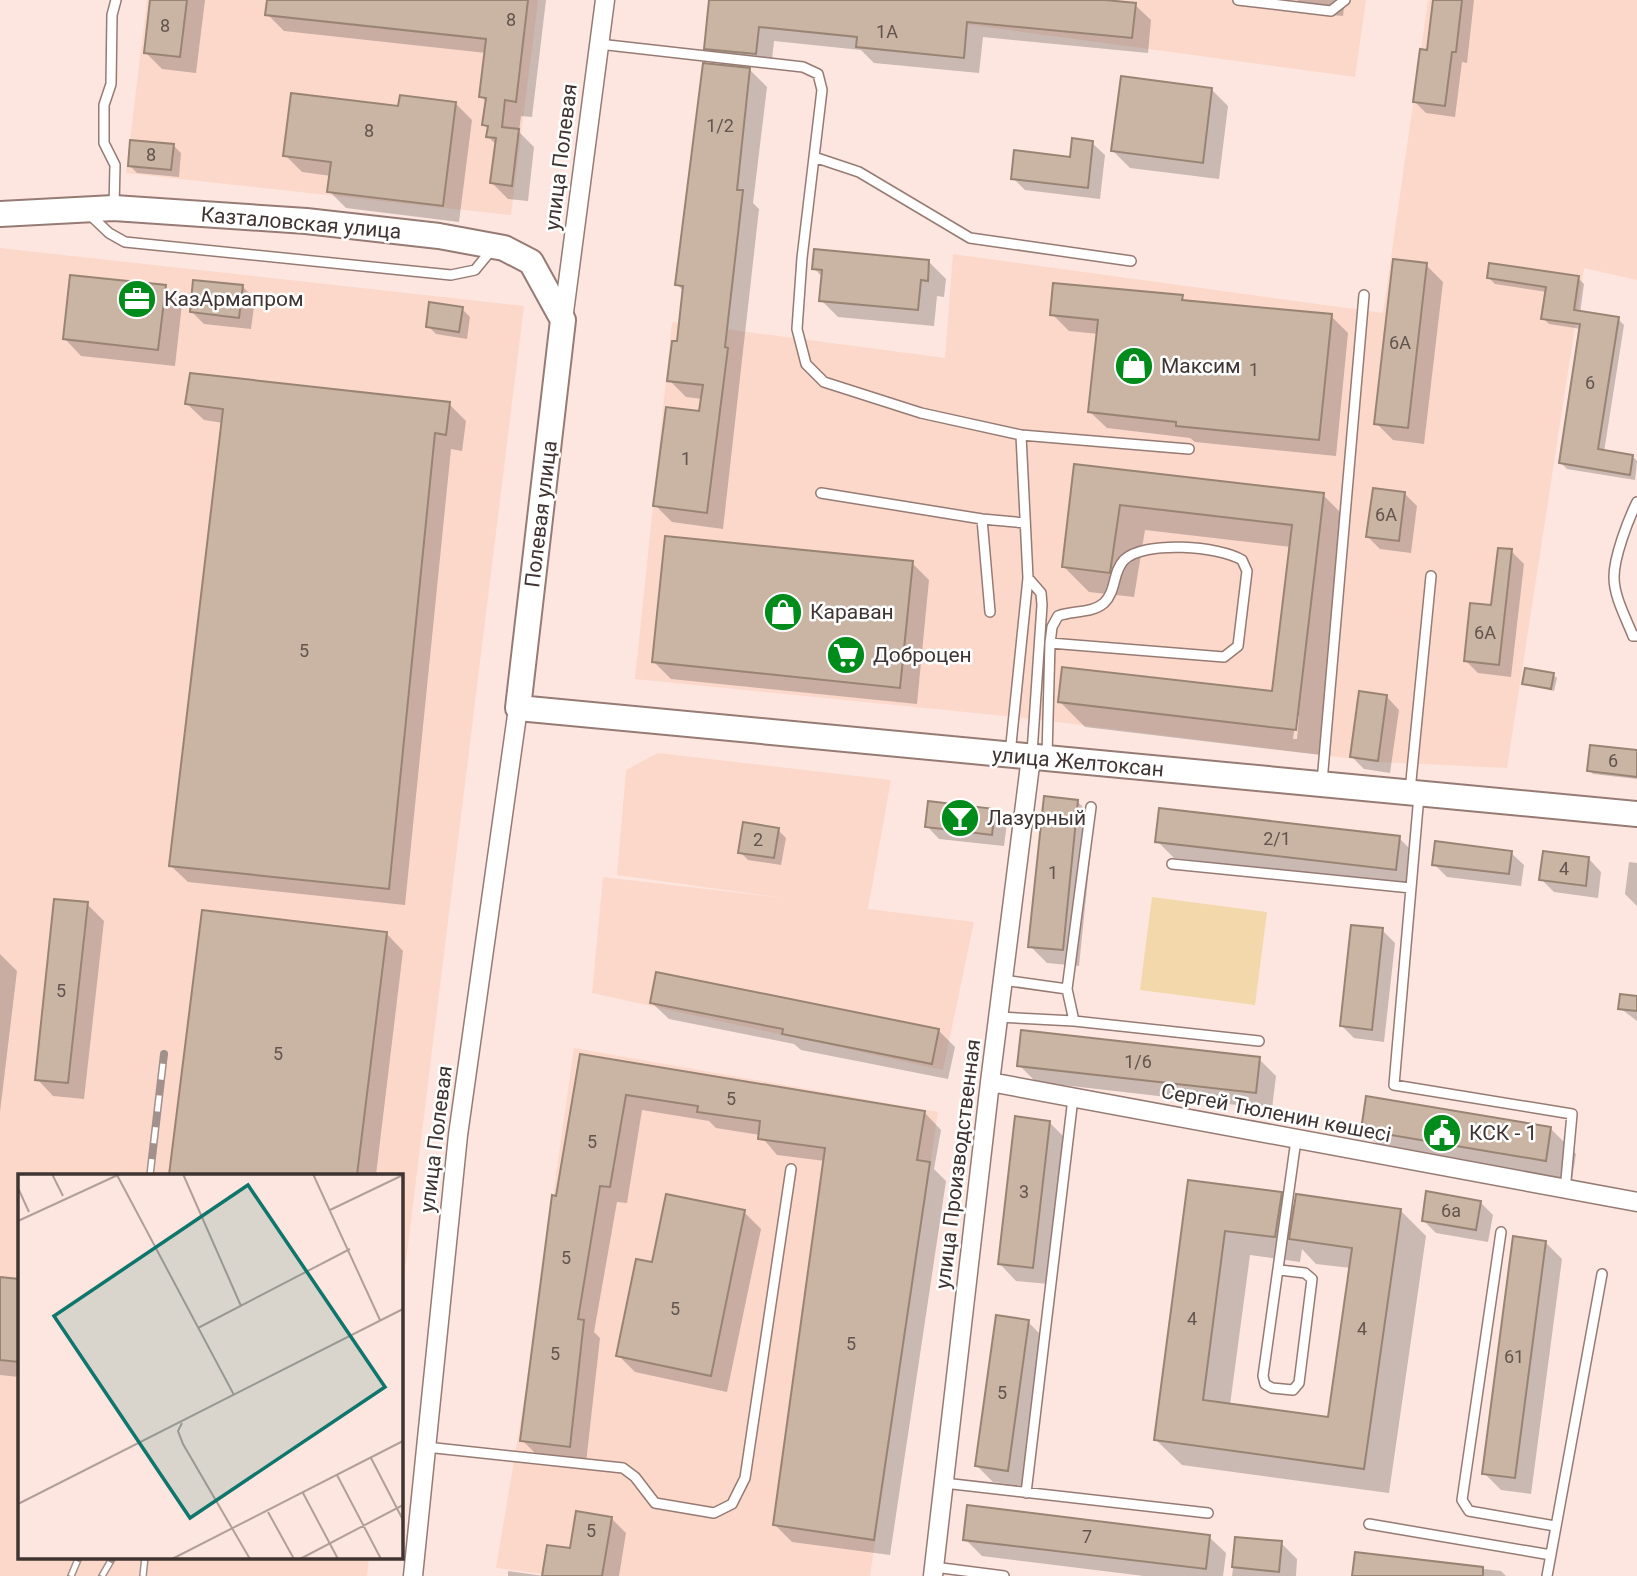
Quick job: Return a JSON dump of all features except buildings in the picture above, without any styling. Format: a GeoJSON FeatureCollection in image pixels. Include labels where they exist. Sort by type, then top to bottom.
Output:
{"type":"FeatureCollection","features":[{"type":"Feature","properties":{"kind":"street","name":"улица Полевая"},"geometry":{"type":"LineString","coordinates":[[563,320],[605,0]]}},
{"type":"Feature","properties":{"kind":"street","name":"Казталовская улица"},"geometry":{"type":"LineString","coordinates":[[0,214],[114,208],[306,221],[439,236],[495,247],[531,262],[563,320]]}},
{"type":"Feature","properties":{"kind":"street","name":"Полевая улица"},"geometry":{"type":"LineString","coordinates":[[518,708],[563,320]]}},
{"type":"Feature","properties":{"kind":"street","name":"улица Полевая"},"geometry":{"type":"LineString","coordinates":[[413,1576],[458,1135],[518,708]]}},
{"type":"Feature","properties":{"kind":"street","name":"улица Желтоксан"},"geometry":{"type":"LineString","coordinates":[[518,708],[1637,814]]}},
{"type":"Feature","properties":{"kind":"street","name":"улица Производственная"},"geometry":{"type":"LineString","coordinates":[[934,1572],[1029,757]]}},
{"type":"Feature","properties":{"kind":"street","name":"Сергей Тюленин көшесі"},"geometry":{"type":"LineString","coordinates":[[990,1082],[1565,1191],[1637,1202]]}},
{"type":"Feature","properties":{"kind":"lane"},"geometry":{"type":"LineString","coordinates":[[114,208],[115,165],[104,143],[104,105],[111,84],[112,15],[116,0]]}},
{"type":"Feature","properties":{"kind":"lane"},"geometry":{"type":"LineString","coordinates":[[1238,0],[1331,11],[1345,0]]}},
{"type":"Feature","properties":{"kind":"lane"},"geometry":{"type":"LineString","coordinates":[[599,44],[803,67],[818,74],[822,90],[802,258],[797,329],[806,364],[824,382],[921,413],[1021,435],[1189,449]]}},
{"type":"Feature","properties":{"kind":"lane"},"geometry":{"type":"LineString","coordinates":[[814,157],[859,172],[970,238],[1130,261]]}},
{"type":"Feature","properties":{"kind":"lane"},"geometry":{"type":"LineString","coordinates":[[86,210],[109,233],[125,242],[451,275],[475,270],[495,247]]}},
{"type":"Feature","properties":{"kind":"lane"},"geometry":{"type":"LineString","coordinates":[[1322,784],[1364,295]]}},
{"type":"Feature","properties":{"kind":"lane"},"geometry":{"type":"LineString","coordinates":[[1021,435],[1028,578],[1029,757]]}},
{"type":"Feature","properties":{"kind":"lane"},"geometry":{"type":"LineString","coordinates":[[821,493],[982,519],[1025,523]]}},
{"type":"Feature","properties":{"kind":"lane"},"geometry":{"type":"LineString","coordinates":[[1637,502],[1629,519],[1614,577],[1619,601],[1633,636],[1637,636]]}},
{"type":"Feature","properties":{"kind":"lane"},"geometry":{"type":"LineString","coordinates":[[982,519],[990,612]]}},
{"type":"Feature","properties":{"kind":"lane"},"geometry":{"type":"LineString","coordinates":[[1029,757],[1052,627],[1058,616],[1094,609],[1103,603],[1114,589],[1117,571],[1133,553],[1155,546],[1221,553],[1242,560],[1247,571],[1238,646],[1224,657],[1050,643]]}},
{"type":"Feature","properties":{"kind":"lane"},"geometry":{"type":"LineString","coordinates":[[1431,576],[1411,888],[1394,1085],[1572,1114],[1565,1191]]}},
{"type":"Feature","properties":{"kind":"lane"},"geometry":{"type":"LineString","coordinates":[[1028,578],[1041,593],[1042,605],[1029,757]]}},
{"type":"Feature","properties":{"kind":"lane"},"geometry":{"type":"LineString","coordinates":[[1074,1021],[1066,989],[1091,807]]}},
{"type":"Feature","properties":{"kind":"lane"},"geometry":{"type":"LineString","coordinates":[[1172,864],[1411,888]]}},
{"type":"Feature","properties":{"kind":"lane"},"geometry":{"type":"LineString","coordinates":[[1003,980],[1066,989]]}},
{"type":"Feature","properties":{"kind":"lane"},"geometry":{"type":"LineString","coordinates":[[998,1017],[1074,1021],[1259,1041]]}},
{"type":"Feature","properties":{"kind":"lane"},"geometry":{"type":"LineString","coordinates":[[1026,1493],[1073,1098]]}},
{"type":"Feature","properties":{"kind":"lane"},"geometry":{"type":"LineString","coordinates":[[1280,1270],[1305,1273],[1312,1279],[1299,1383],[1293,1390],[1272,1388],[1264,1381],[1296,1140]]}},
{"type":"Feature","properties":{"kind":"lane"},"geometry":{"type":"LineString","coordinates":[[426,1447],[623,1468],[635,1477],[655,1503],[714,1513],[732,1504],[745,1478],[791,1169]]}},
{"type":"Feature","properties":{"kind":"lane"},"geometry":{"type":"LineString","coordinates":[[1501,1232],[1462,1500],[1469,1511],[1555,1526]]}},
{"type":"Feature","properties":{"kind":"lane"},"geometry":{"type":"LineString","coordinates":[[1547,1576],[1602,1274]]}},
{"type":"Feature","properties":{"kind":"lane"},"geometry":{"type":"LineString","coordinates":[[944,1483],[1208,1513]]}},
{"type":"Feature","properties":{"kind":"lane"},"geometry":{"type":"LineString","coordinates":[[1369,1524],[1551,1555]]}},
{"type":"Feature","properties":{"kind":"lane"},"geometry":{"type":"LineString","coordinates":[[934,1572],[1003,1576]]}},
{"type":"Feature","properties":{"kind":"shaded area"},"geometry":{"type":"Polygon","coordinates":[[[147,0],[538,0],[511,215],[126,173],[147,0]]]}},
{"type":"Feature","properties":{"kind":"shaded area"},"geometry":{"type":"Polygon","coordinates":[[[710,0],[1366,0],[1355,77],[972,25],[710,0]]]}},
{"type":"Feature","properties":{"kind":"shaded area"},"geometry":{"type":"Polygon","coordinates":[[[1428,0],[1637,0],[1637,280],[1584,268],[1507,768],[1378,762],[1015,717],[635,679],[672,322],[945,358],[953,254],[1383,313],[1428,0]]]}},
{"type":"Feature","properties":{"kind":"shaded area"},"geometry":{"type":"Polygon","coordinates":[[[0,248],[524,306],[402,1294],[402,1174],[18,1174],[18,1558],[369,1558],[367,1576],[0,1576],[0,248]]]}},
{"type":"Feature","properties":{"kind":"shaded area"},"geometry":{"type":"Polygon","coordinates":[[[658,753],[891,780],[868,909],[974,922],[943,1070],[592,993],[603,877],[783,898],[617,875],[626,770],[658,753]]]}},
{"type":"Feature","properties":{"kind":"shaded area"},"geometry":{"type":"Polygon","coordinates":[[[1152,897],[1267,912],[1255,1005],[1140,990],[1152,897]]]}},
{"type":"Feature","properties":{"kind":"shaded area"},"geometry":{"type":"Polygon","coordinates":[[[574,1048],[938,1112],[870,1576],[556,1576],[496,1568],[526,1388],[574,1048]]]}},
{"type":"Feature","properties":{"kind":"railway"},"geometry":{"type":"LineString","coordinates":[[150,1174],[164,1054]]}},
{"type":"Feature","properties":{"kind":"railway"},"geometry":{"type":"LineString","coordinates":[[71,1576],[79,1558]]}},
{"type":"Feature","properties":{"kind":"railway"},"geometry":{"type":"LineString","coordinates":[[102,1576],[112,1558]]}},
{"type":"Feature","properties":{"kind":"railway"},"geometry":{"type":"LineString","coordinates":[[143,1576],[145,1558]]}},
{"type":"Feature","properties":{"kind":"place","name":"КазАрмапром"},"geometry":{"type":"Point","coordinates":[137,299]}},
{"type":"Feature","properties":{"kind":"place","name":"Максим"},"geometry":{"type":"Point","coordinates":[1134,366]}},
{"type":"Feature","properties":{"kind":"place","name":"Караван"},"geometry":{"type":"Point","coordinates":[783,612]}},
{"type":"Feature","properties":{"kind":"place","name":"Доброцен"},"geometry":{"type":"Point","coordinates":[846,655]}},
{"type":"Feature","properties":{"kind":"place","name":"Лазурный"},"geometry":{"type":"Point","coordinates":[960,818]}},
{"type":"Feature","properties":{"kind":"place","name":"КСК - 1"},"geometry":{"type":"Point","coordinates":[1442,1133]}}]}
